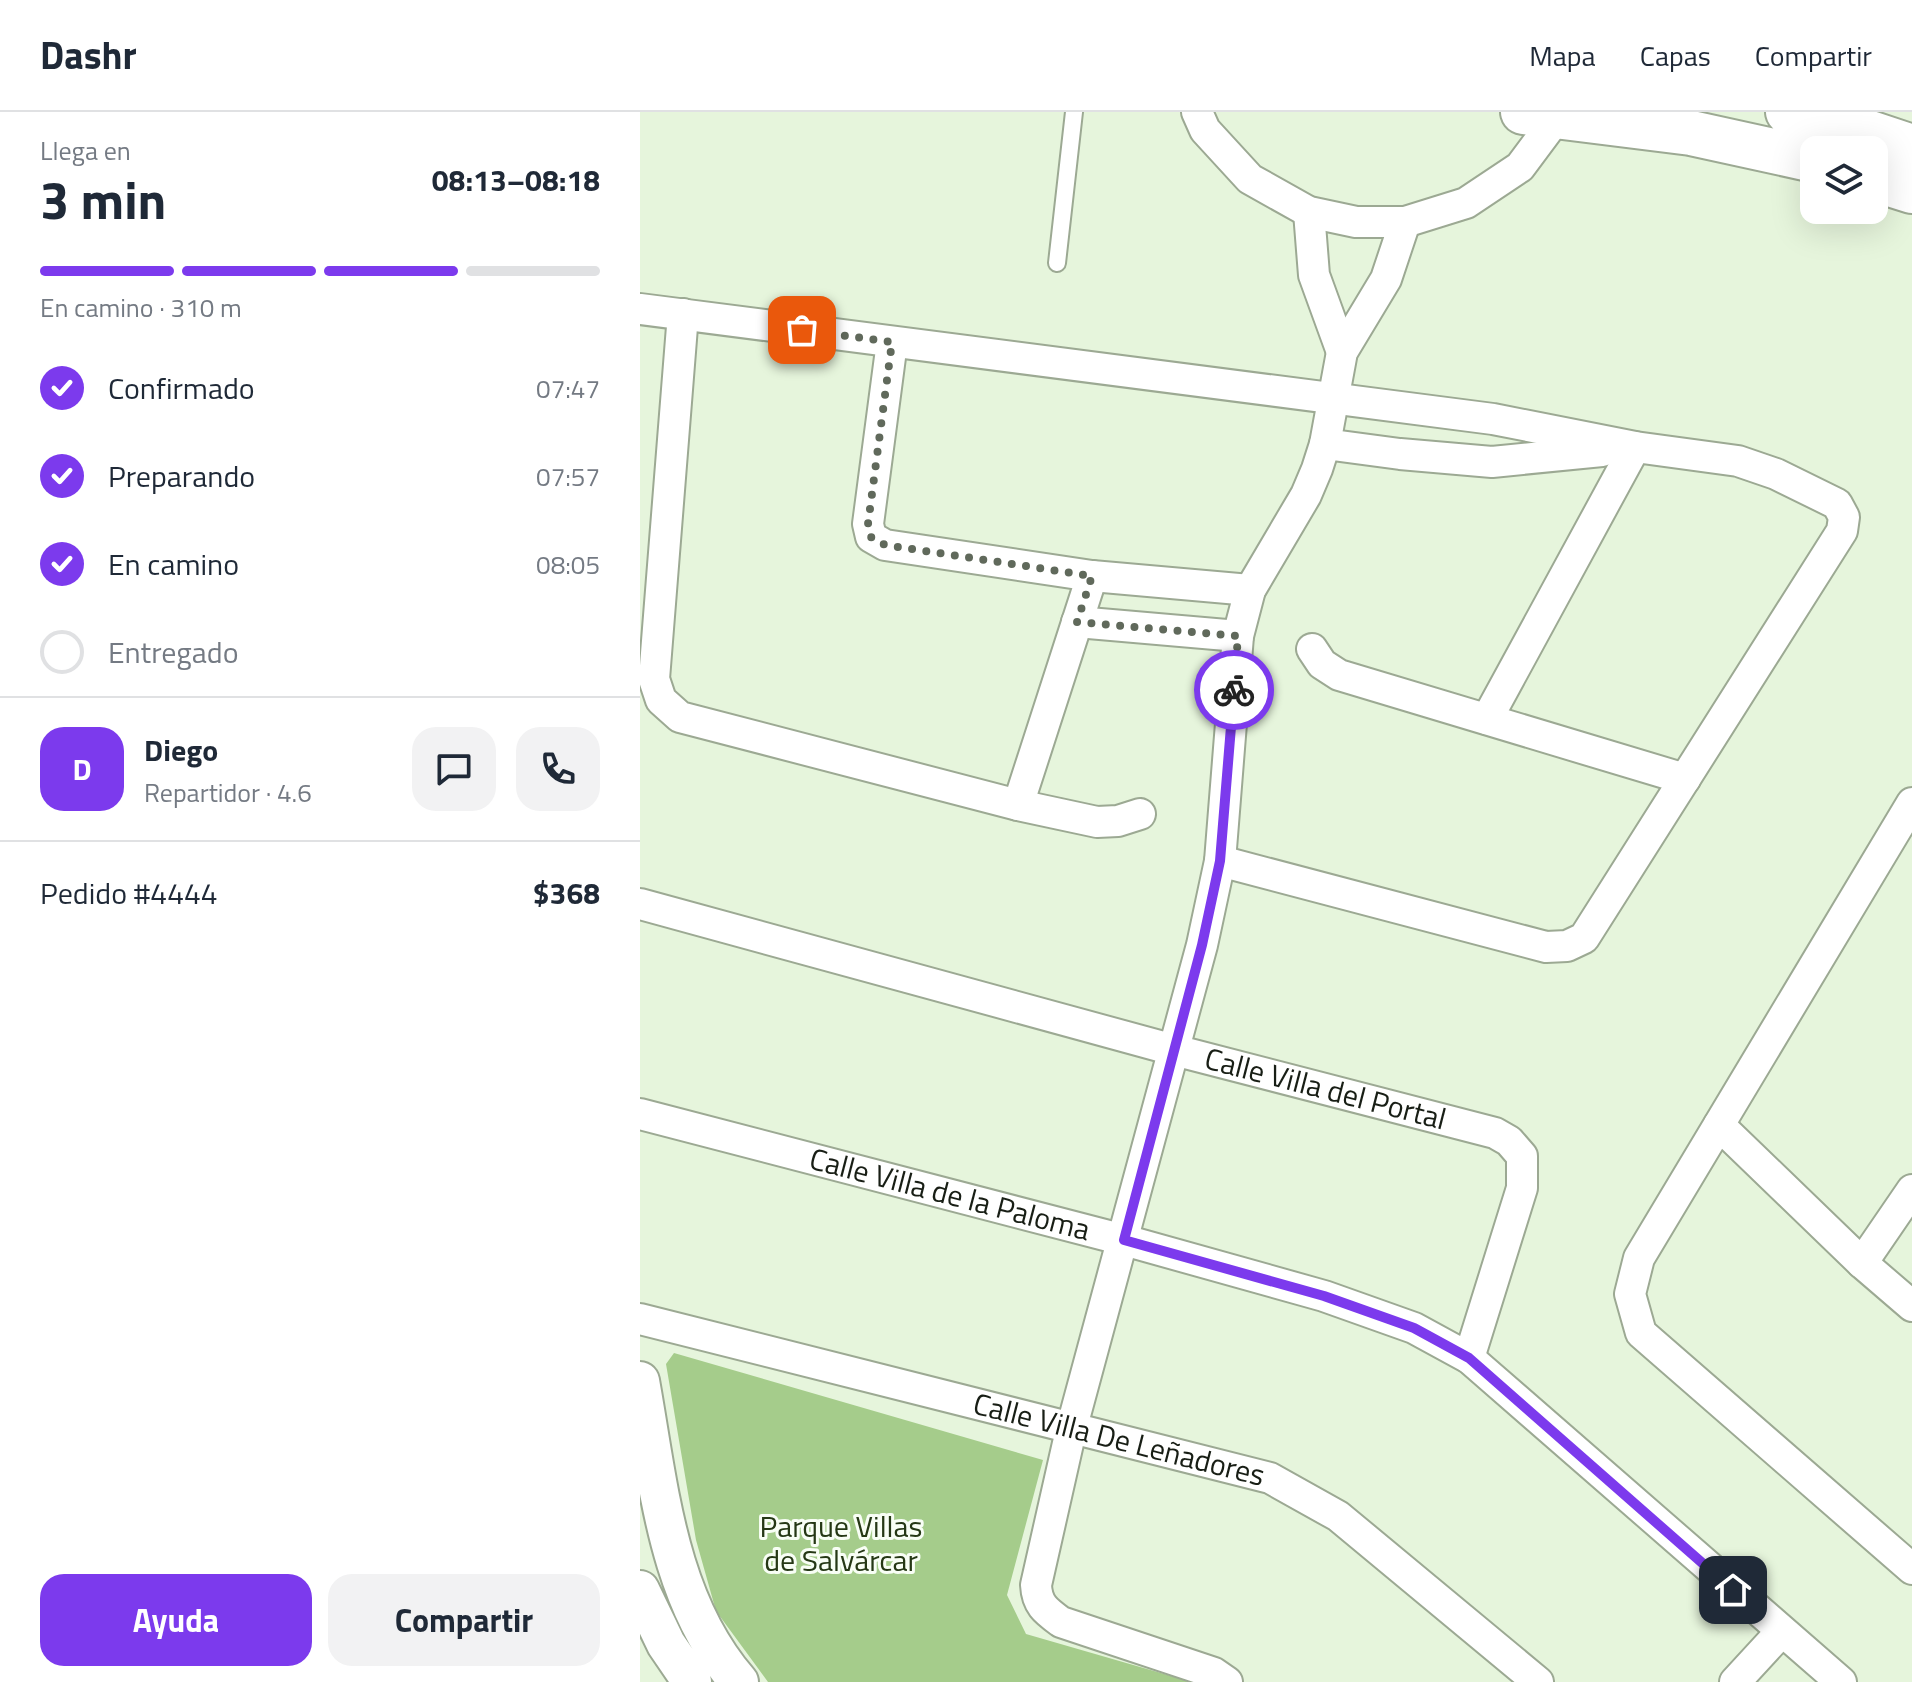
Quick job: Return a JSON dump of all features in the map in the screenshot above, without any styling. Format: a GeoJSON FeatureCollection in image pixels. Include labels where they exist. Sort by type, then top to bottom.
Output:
{"type":"FeatureCollection","features":[{"type":"Feature","properties":{"kind":"main road"},"geometry":{"type":"LineString","coordinates":[[1788,112],[1831,120],[1912,147]]}},
{"type":"Feature","properties":{"kind":"main road"},"geometry":{"type":"LineString","coordinates":[[1541,114],[1691,133],[1800,157]]}},
{"type":"Feature","properties":{"kind":"main road"},"geometry":{"type":"LineString","coordinates":[[1888,183],[1912,191]]}},
{"type":"Feature","properties":{"kind":"street"},"geometry":{"type":"LineString","coordinates":[[1197,112],[1205,130],[1250,179],[1309,212],[1356,222],[1405,222],[1466,203],[1520,167],[1541,114]]}},
{"type":"Feature","properties":{"kind":"street"},"geometry":{"type":"LineString","coordinates":[[1309,212],[1314,275],[1342,352]]}},
{"type":"Feature","properties":{"kind":"street"},"geometry":{"type":"LineString","coordinates":[[1227,1682],[1214,1673],[1061,1622],[1042,1608],[1036,1598],[1036,1585],[1071,1430],[1202,945],[1220,861],[1238,636],[1250,590],[1306,495],[1325,444],[1342,352],[1386,279],[1405,222]]}},
{"type":"Feature","properties":{"kind":"street"},"geometry":{"type":"LineString","coordinates":[[640,309],[1334,401],[1493,419],[1635,447],[1738,461],[1776,474],[1837,504],[1844,517],[1842,531],[1584,938],[1567,946],[1546,947],[1220,861]]}},
{"type":"Feature","properties":{"kind":"street"},"geometry":{"type":"LineString","coordinates":[[683,314],[654,679],[661,700],[680,717],[1018,805],[1097,822],[1118,821],[1140,814]]}},
{"type":"Feature","properties":{"kind":"street"},"geometry":{"type":"LineString","coordinates":[[892,342],[868,524],[871,537],[885,545],[1092,576],[1250,590]]}},
{"type":"Feature","properties":{"kind":"street"},"geometry":{"type":"LineString","coordinates":[[1325,444],[1492,462],[1635,447]]}},
{"type":"Feature","properties":{"kind":"street"},"geometry":{"type":"LineString","coordinates":[[1487,719],[1635,447]]}},
{"type":"Feature","properties":{"kind":"street"},"geometry":{"type":"LineString","coordinates":[[1018,805],[1092,576]]}},
{"type":"Feature","properties":{"kind":"street"},"geometry":{"type":"LineString","coordinates":[[1077,622],[1238,636]]}},
{"type":"Feature","properties":{"kind":"street"},"geometry":{"type":"LineString","coordinates":[[1312,649],[1322,664],[1339,675],[1685,779]]}},
{"type":"Feature","properties":{"kind":"street"},"geometry":{"type":"LineString","coordinates":[[1912,803],[1639,1258],[1630,1294],[1641,1333],[1912,1569]]}},
{"type":"Feature","properties":{"kind":"street","name":"Calle Villa del Portal"},"geometry":{"type":"LineString","coordinates":[[640,904],[1174,1050],[1495,1133],[1509,1141],[1522,1156],[1522,1188],[1469,1358]]}},
{"type":"Feature","properties":{"kind":"street","name":"Calle Villa de la Paloma"},"geometry":{"type":"LineString","coordinates":[[640,1114],[1124,1240],[1324,1296],[1414,1328],[1469,1358],[1841,1682]]}},
{"type":"Feature","properties":{"kind":"street"},"geometry":{"type":"LineString","coordinates":[[1719,1125],[1862,1263],[1912,1306]]}},
{"type":"Feature","properties":{"kind":"street"},"geometry":{"type":"LineString","coordinates":[[1862,1263],[1912,1190]]}},
{"type":"Feature","properties":{"kind":"street","name":"Calle Villa De Leñadores"},"geometry":{"type":"LineString","coordinates":[[640,1319],[1270,1478],[1338,1516],[1538,1682]]}},
{"type":"Feature","properties":{"kind":"street"},"geometry":{"type":"LineString","coordinates":[[640,1381],[652,1519],[701,1629],[739,1682]]}},
{"type":"Feature","properties":{"kind":"street"},"geometry":{"type":"LineString","coordinates":[[640,1590],[666,1644],[692,1682]]}},
{"type":"Feature","properties":{"kind":"street"},"geometry":{"type":"LineString","coordinates":[[1735,1682],[1781,1632]]}},
{"type":"Feature","properties":{"kind":"lane"},"geometry":{"type":"LineString","coordinates":[[1057,263],[1074,112]]}},
{"type":"Feature","properties":{"kind":"green space","name":"Parque Villas de Salvárcar"},"geometry":{"type":"Polygon","coordinates":[[[674,1353],[1043,1460],[1007,1595],[1026,1634],[1192,1682],[768,1682],[716,1611],[696,1540],[666,1364],[674,1353]]]}},
{"type":"Feature","properties":{"kind":"way so far"},"geometry":{"type":"LineString","coordinates":[[802,330],[892,342],[868,524],[871,537],[885,545],[1092,576],[1077,622],[1238,636],[1234,690]]}},
{"type":"Feature","properties":{"kind":"route"},"geometry":{"type":"LineString","coordinates":[[1234,690],[1220,861],[1202,945],[1124,1240],[1324,1296],[1414,1328],[1469,1358],[1733,1590]]}}]}
